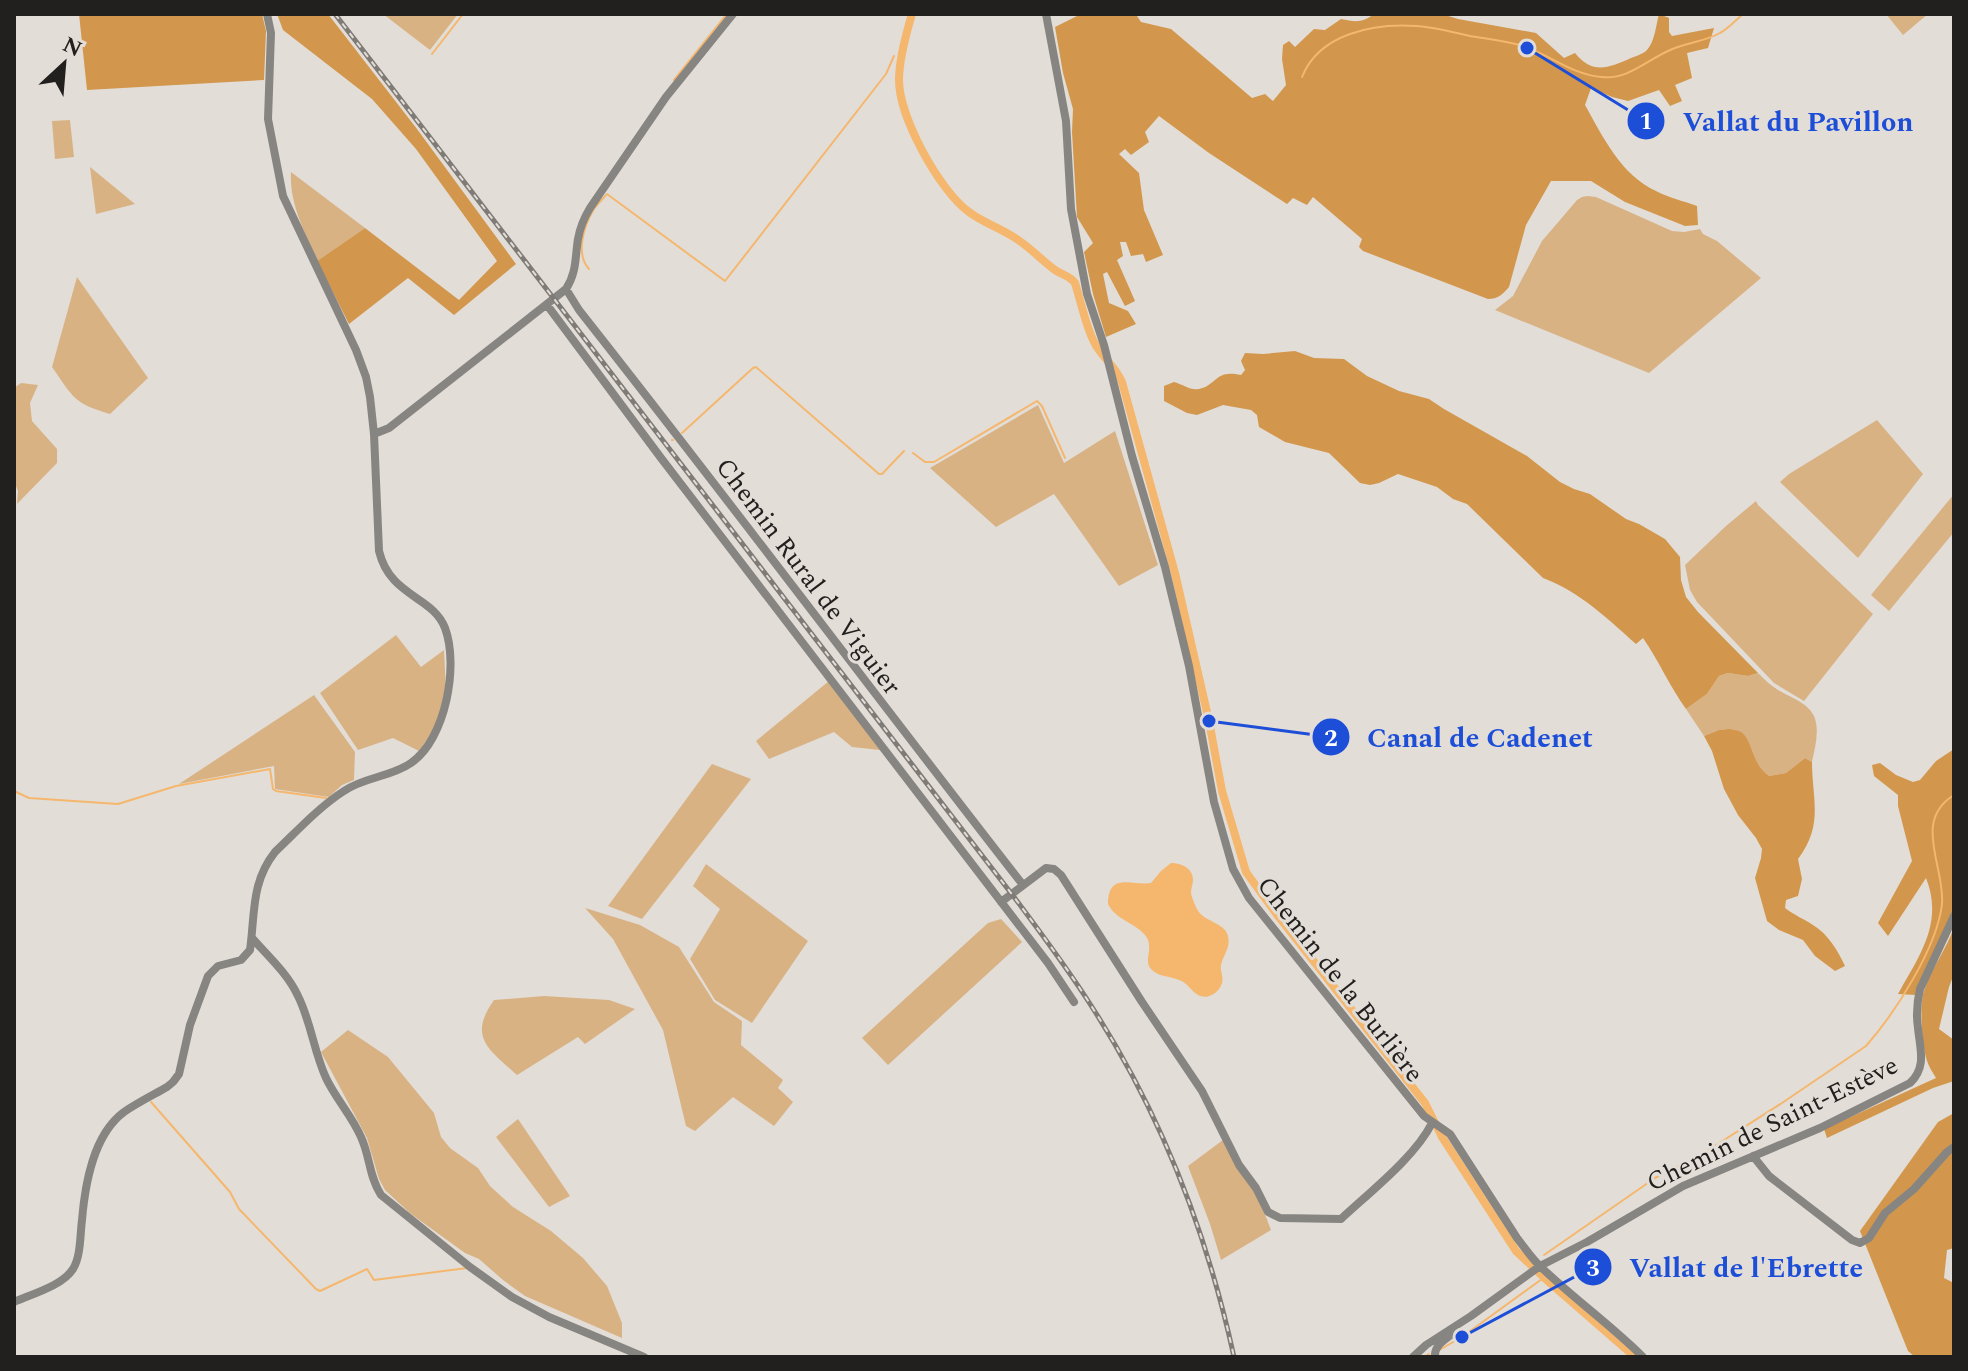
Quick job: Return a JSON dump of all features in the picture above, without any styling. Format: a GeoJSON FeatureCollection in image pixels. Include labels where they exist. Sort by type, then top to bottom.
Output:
{"type":"FeatureCollection","features":[{"type":"Feature","properties":{"kind":"street"},"geometry":{"type":"LineString","coordinates":[[14,1302],[53,1285],[73,1269],[79,1249],[84,1199],[100,1143],[124,1112],[173,1082],[179,1074],[190,1025],[208,976],[218,966],[241,960],[250,950],[253,910],[264,867],[275,852],[340,793],[358,783],[401,769],[419,757],[438,728],[446,706],[448,639],[441,620],[391,578],[381,561],[374,434],[366,377],[283,196],[268,119],[271,33],[267,14]]}},
{"type":"Feature","properties":{"kind":"street"},"geometry":{"type":"LineString","coordinates":[[374,434],[389,428],[566,289],[575,273],[582,222],[590,208],[666,97],[733,14]]}},
{"type":"Feature","properties":{"kind":"street","name":"Chemin de la Burlière"},"geometry":{"type":"LineString","coordinates":[[1046,14],[1066,121],[1071,209],[1087,294],[1169,581],[1189,666],[1214,802],[1233,869],[1249,898],[1424,1116],[1450,1134],[1536,1270],[1592,1310],[1643,1357]]}},
{"type":"Feature","properties":{"kind":"street","name":"Chemin Rural de Viguier"},"geometry":{"type":"LineString","coordinates":[[566,289],[579,310],[1023,885]]}},
{"type":"Feature","properties":{"kind":"street"},"geometry":{"type":"LineString","coordinates":[[547,305],[958,843],[1074,1002]]}},
{"type":"Feature","properties":{"kind":"street"},"geometry":{"type":"LineString","coordinates":[[1001,902],[1046,868],[1054,869],[1061,875],[1202,1091],[1239,1165],[1274,1217],[1341,1219],[1413,1151],[1433,1124]]}},
{"type":"Feature","properties":{"kind":"street","name":"Chemin de Saint-Estève"},"geometry":{"type":"LineString","coordinates":[[1471,1316],[1536,1270],[1683,1186],[1753,1156],[1821,1133],[1903,1088],[1915,1078],[1921,1067],[1918,999],[1954,916]]}},
{"type":"Feature","properties":{"kind":"street"},"geometry":{"type":"LineString","coordinates":[[252,938],[290,982],[298,996],[327,1080],[361,1136],[375,1187],[381,1195],[512,1297],[549,1317],[644,1357]]}},
{"type":"Feature","properties":{"kind":"street"},"geometry":{"type":"LineString","coordinates":[[1753,1156],[1769,1176],[1860,1243],[1869,1238],[1885,1213],[1907,1196],[1954,1147]]}},
{"type":"Feature","properties":{"kind":"street"},"geometry":{"type":"LineString","coordinates":[[1413,1357],[1471,1316]]}},
{"type":"Feature","properties":{"kind":"street"},"geometry":{"type":"LineString","coordinates":[[1435,1357],[1439,1345],[1471,1316]]}},
{"type":"Feature","properties":{"kind":"shaded area"},"geometry":{"type":"Polygon","coordinates":[[[79,14],[262,14],[266,31],[264,80],[87,90],[79,14]]]}},
{"type":"Feature","properties":{"kind":"shaded area"},"geometry":{"type":"Polygon","coordinates":[[[277,14],[328,14],[516,264],[454,315],[408,278],[349,324],[317,261],[365,228],[459,300],[497,261],[416,149],[372,99],[283,30],[277,14]]]}},
{"type":"Feature","properties":{"kind":"shaded area"},"geometry":{"type":"Polygon","coordinates":[[[383,14],[458,14],[430,50],[383,14]]]}},
{"type":"Feature","properties":{"kind":"shaded area"},"geometry":{"type":"Polygon","coordinates":[[[1081,14],[1141,14],[1137,16],[1141,22],[1171,29],[1252,98],[1265,94],[1273,101],[1286,85],[1283,45],[1289,41],[1295,47],[1314,29],[1325,30],[1341,19],[1359,21],[1374,14],[1442,14],[1536,33],[1564,58],[1575,53],[1588,64],[1601,68],[1647,50],[1654,38],[1659,14],[1669,18],[1672,36],[1714,28],[1708,48],[1687,53],[1692,78],[1675,85],[1682,101],[1670,106],[1659,90],[1628,101],[1591,88],[1585,105],[1623,165],[1656,191],[1697,206],[1698,225],[1685,226],[1625,202],[1591,181],[1551,181],[1526,225],[1509,287],[1500,296],[1488,299],[1363,251],[1359,247],[1362,239],[1313,197],[1307,205],[1293,198],[1287,204],[1159,116],[1145,132],[1149,142],[1131,155],[1125,149],[1119,154],[1139,173],[1144,210],[1163,255],[1146,262],[1143,254],[1131,256],[1126,242],[1120,242],[1123,256],[1117,260],[1135,301],[1125,306],[1107,272],[1103,274],[1109,303],[1128,311],[1136,324],[1106,337],[1084,252],[1093,243],[1077,217],[1073,109],[1055,27],[1081,14]]]}},
{"type":"Feature","properties":{"kind":"shaded area"},"geometry":{"type":"Polygon","coordinates":[[[1886,14],[1928,14],[1903,35],[1886,14]]]}},
{"type":"Feature","properties":{"kind":"shaded area"},"geometry":{"type":"Polygon","coordinates":[[[70,120],[74,157],[55,159],[52,121],[70,120]]]}},
{"type":"Feature","properties":{"kind":"shaded area"},"geometry":{"type":"Polygon","coordinates":[[[90,167],[135,204],[96,214],[90,167]]]}},
{"type":"Feature","properties":{"kind":"shaded area"},"geometry":{"type":"Polygon","coordinates":[[[291,172],[365,228],[317,261],[295,206],[291,172]]]}},
{"type":"Feature","properties":{"kind":"shaded area"},"geometry":{"type":"Polygon","coordinates":[[[1596,197],[1672,231],[1700,229],[1761,278],[1649,373],[1495,310],[1513,296],[1542,241],[1577,200],[1596,197]]]}},
{"type":"Feature","properties":{"kind":"shaded area"},"geometry":{"type":"Polygon","coordinates":[[[77,277],[148,378],[110,414],[75,398],[52,367],[77,277]]]}},
{"type":"Feature","properties":{"kind":"shaded area"},"geometry":{"type":"Polygon","coordinates":[[[1295,351],[1314,358],[1344,359],[1367,376],[1399,391],[1429,399],[1527,456],[1560,482],[1590,494],[1626,519],[1665,539],[1680,557],[1681,580],[1686,597],[1758,673],[1719,676],[1707,694],[1686,709],[1643,638],[1636,644],[1581,598],[1543,578],[1467,504],[1453,499],[1437,487],[1398,474],[1379,483],[1360,483],[1329,453],[1285,442],[1259,427],[1257,415],[1251,410],[1223,405],[1197,415],[1164,401],[1164,386],[1174,382],[1196,389],[1226,374],[1241,375],[1245,370],[1241,361],[1245,353],[1295,351]]]}},
{"type":"Feature","properties":{"kind":"shaded area"},"geometry":{"type":"Polygon","coordinates":[[[21,383],[38,385],[30,403],[32,421],[57,449],[57,463],[17,504],[18,491],[14,481],[14,388],[21,383]]]}},
{"type":"Feature","properties":{"kind":"shaded area"},"geometry":{"type":"Polygon","coordinates":[[[1038,405],[1064,463],[1115,431],[1158,565],[1119,586],[1054,494],[996,527],[930,468],[1038,405]]]}},
{"type":"Feature","properties":{"kind":"shaded area"},"geometry":{"type":"Polygon","coordinates":[[[1877,420],[1923,474],[1858,558],[1780,482],[1877,420]]]}},
{"type":"Feature","properties":{"kind":"shaded area"},"geometry":{"type":"Polygon","coordinates":[[[1954,494],[1954,532],[1889,611],[1871,595],[1954,494]]]}},
{"type":"Feature","properties":{"kind":"shaded area"},"geometry":{"type":"Polygon","coordinates":[[[1756,501],[1873,614],[1804,701],[1774,683],[1697,602],[1690,590],[1685,565],[1756,501]]]}},
{"type":"Feature","properties":{"kind":"shaded area"},"geometry":{"type":"Polygon","coordinates":[[[396,635],[421,667],[444,650],[446,692],[434,729],[419,751],[393,738],[358,750],[320,693],[396,635]]]}},
{"type":"Feature","properties":{"kind":"shaded area"},"geometry":{"type":"Polygon","coordinates":[[[1728,673],[1748,676],[1758,673],[1775,688],[1808,707],[1817,727],[1812,762],[1805,758],[1786,773],[1769,776],[1761,771],[1728,729],[1704,736],[1686,709],[1707,694],[1719,676],[1728,673]]]}},
{"type":"Feature","properties":{"kind":"shaded area"},"geometry":{"type":"Polygon","coordinates":[[[829,681],[880,750],[852,747],[834,732],[769,759],[756,741],[829,681]]]}},
{"type":"Feature","properties":{"kind":"shaded area"},"geometry":{"type":"Polygon","coordinates":[[[314,695],[355,752],[354,780],[342,785],[329,797],[275,789],[274,766],[179,784],[314,695]]]}},
{"type":"Feature","properties":{"kind":"shaded area"},"geometry":{"type":"Polygon","coordinates":[[[1728,729],[1745,736],[1759,765],[1769,776],[1786,773],[1805,758],[1812,762],[1814,823],[1806,847],[1798,859],[1802,879],[1798,896],[1786,900],[1785,908],[1828,938],[1845,966],[1835,971],[1815,956],[1803,940],[1767,921],[1755,878],[1762,849],[1724,789],[1704,736],[1728,729]]]}},
{"type":"Feature","properties":{"kind":"shaded area"},"geometry":{"type":"Polygon","coordinates":[[[1954,749],[1954,910],[1916,995],[1898,994],[1927,939],[1931,924],[1931,894],[1926,878],[1888,936],[1878,923],[1912,861],[1898,795],[1874,776],[1872,765],[1880,763],[1896,775],[1913,782],[1920,780],[1936,761],[1954,749]]]}},
{"type":"Feature","properties":{"kind":"shaded area"},"geometry":{"type":"Polygon","coordinates":[[[712,764],[751,779],[642,919],[608,906],[712,764]]]}},
{"type":"Feature","properties":{"kind":"shaded area"},"geometry":{"type":"Polygon","coordinates":[[[1171,863],[1189,869],[1193,880],[1191,894],[1197,909],[1223,928],[1228,936],[1228,948],[1221,965],[1222,983],[1213,995],[1198,995],[1182,981],[1154,972],[1148,962],[1149,944],[1145,935],[1116,914],[1108,904],[1112,887],[1123,882],[1151,883],[1171,863]]]}},
{"type":"Feature","properties":{"kind":"shaded area"},"geometry":{"type":"Polygon","coordinates":[[[706,864],[808,941],[752,1023],[715,1000],[690,959],[720,909],[693,886],[706,864]]]}},
{"type":"Feature","properties":{"kind":"shaded area"},"geometry":{"type":"Polygon","coordinates":[[[585,908],[640,925],[679,947],[714,1002],[742,1021],[741,1045],[783,1080],[778,1088],[793,1102],[774,1126],[733,1097],[695,1131],[686,1126],[663,1030],[613,939],[585,908]]]}},
{"type":"Feature","properties":{"kind":"shaded area"},"geometry":{"type":"Polygon","coordinates":[[[1001,919],[1022,942],[888,1065],[862,1038],[988,923],[1001,919]]]}},
{"type":"Feature","properties":{"kind":"shaded area"},"geometry":{"type":"Polygon","coordinates":[[[1954,927],[1954,974],[1939,1029],[1954,1040],[1954,1081],[1827,1138],[1824,1129],[1936,1078],[1924,1046],[1922,998],[1954,927]]]}},
{"type":"Feature","properties":{"kind":"shaded area"},"geometry":{"type":"Polygon","coordinates":[[[544,996],[609,1000],[635,1009],[585,1044],[578,1037],[517,1075],[485,1042],[482,1024],[494,1000],[544,996]]]}},
{"type":"Feature","properties":{"kind":"shaded area"},"geometry":{"type":"Polygon","coordinates":[[[348,1030],[388,1057],[434,1113],[441,1137],[450,1148],[478,1168],[490,1186],[513,1207],[551,1231],[583,1258],[607,1286],[622,1323],[622,1338],[525,1296],[479,1259],[465,1253],[411,1214],[385,1190],[367,1138],[321,1052],[348,1030]]]}},
{"type":"Feature","properties":{"kind":"shaded area"},"geometry":{"type":"Polygon","coordinates":[[[1954,1113],[1954,1248],[1947,1250],[1944,1278],[1954,1283],[1954,1357],[1915,1357],[1908,1351],[1860,1231],[1938,1122],[1954,1113]]]}},
{"type":"Feature","properties":{"kind":"shaded area"},"geometry":{"type":"Polygon","coordinates":[[[518,1119],[570,1196],[549,1207],[496,1137],[518,1119]]]}},
{"type":"Feature","properties":{"kind":"shaded area"},"geometry":{"type":"Polygon","coordinates":[[[1223,1140],[1256,1195],[1271,1230],[1221,1260],[1188,1166],[1223,1140]]]}},
{"type":"Feature","properties":{"kind":"waterway"},"geometry":{"type":"LineString","coordinates":[[432,54],[463,14]]}},
{"type":"Feature","properties":{"kind":"waterway"},"geometry":{"type":"LineString","coordinates":[[674,80],[727,14]]}},
{"type":"Feature","properties":{"kind":"waterway"},"geometry":{"type":"LineString","coordinates":[[912,14],[899,80],[906,113],[923,152],[957,202],[979,219],[1018,240],[1075,283],[1095,344],[1122,382],[1175,573],[1222,791],[1246,872],[1425,1103],[1442,1137],[1516,1251],[1635,1357]]}},
{"type":"Feature","properties":{"kind":"waterway"},"geometry":{"type":"LineString","coordinates":[[1302,77],[1310,62],[1334,41],[1366,29],[1399,26],[1430,27],[1517,44],[1581,73],[1620,76],[1674,48],[1714,36],[1743,14]]}},
{"type":"Feature","properties":{"kind":"waterway"},"geometry":{"type":"LineString","coordinates":[[589,269],[582,256],[584,231],[594,209],[607,194],[725,281],[886,74],[894,56]]}},
{"type":"Feature","properties":{"kind":"waterway"},"geometry":{"type":"LineString","coordinates":[[682,433],[756,367],[879,474],[904,451]]}},
{"type":"Feature","properties":{"kind":"waterway"},"geometry":{"type":"LineString","coordinates":[[913,453],[925,462],[934,462],[1037,401],[1065,458]]}},
{"type":"Feature","properties":{"kind":"waterway"},"geometry":{"type":"LineString","coordinates":[[14,791],[29,798],[118,804],[176,786],[270,769],[276,791],[326,798]]}},
{"type":"Feature","properties":{"kind":"waterway"},"geometry":{"type":"LineString","coordinates":[[1544,1255],[1655,1178],[1699,1156],[1866,1046],[1913,979],[1932,940],[1942,904],[1933,831],[1935,818],[1954,795]]}},
{"type":"Feature","properties":{"kind":"waterway"},"geometry":{"type":"LineString","coordinates":[[151,1102],[230,1192],[239,1209],[316,1289],[320,1291],[367,1269],[374,1280],[467,1268]]}},
{"type":"Feature","properties":{"kind":"waterway"},"geometry":{"type":"LineString","coordinates":[[1441,1349],[1542,1279]]}},
{"type":"Feature","properties":{"kind":"waterway"},"geometry":{"type":"LineString","coordinates":[[1424,1357],[1429,1354]]}},
{"type":"Feature","properties":{"kind":"railway"},"geometry":{"type":"LineString","coordinates":[[335,14],[1014,897],[1083,993],[1140,1089],[1179,1176],[1210,1265],[1234,1357]]}},
{"type":"Feature","properties":{"kind":"place","name":"Vallat du Pavillon"},"geometry":{"type":"Point","coordinates":[1527,48]}},
{"type":"Feature","properties":{"kind":"place","name":"Canal de Cadenet"},"geometry":{"type":"Point","coordinates":[1209,721]}},
{"type":"Feature","properties":{"kind":"place","name":"Vallat de l'Ebrette"},"geometry":{"type":"Point","coordinates":[1462,1337]}}]}
